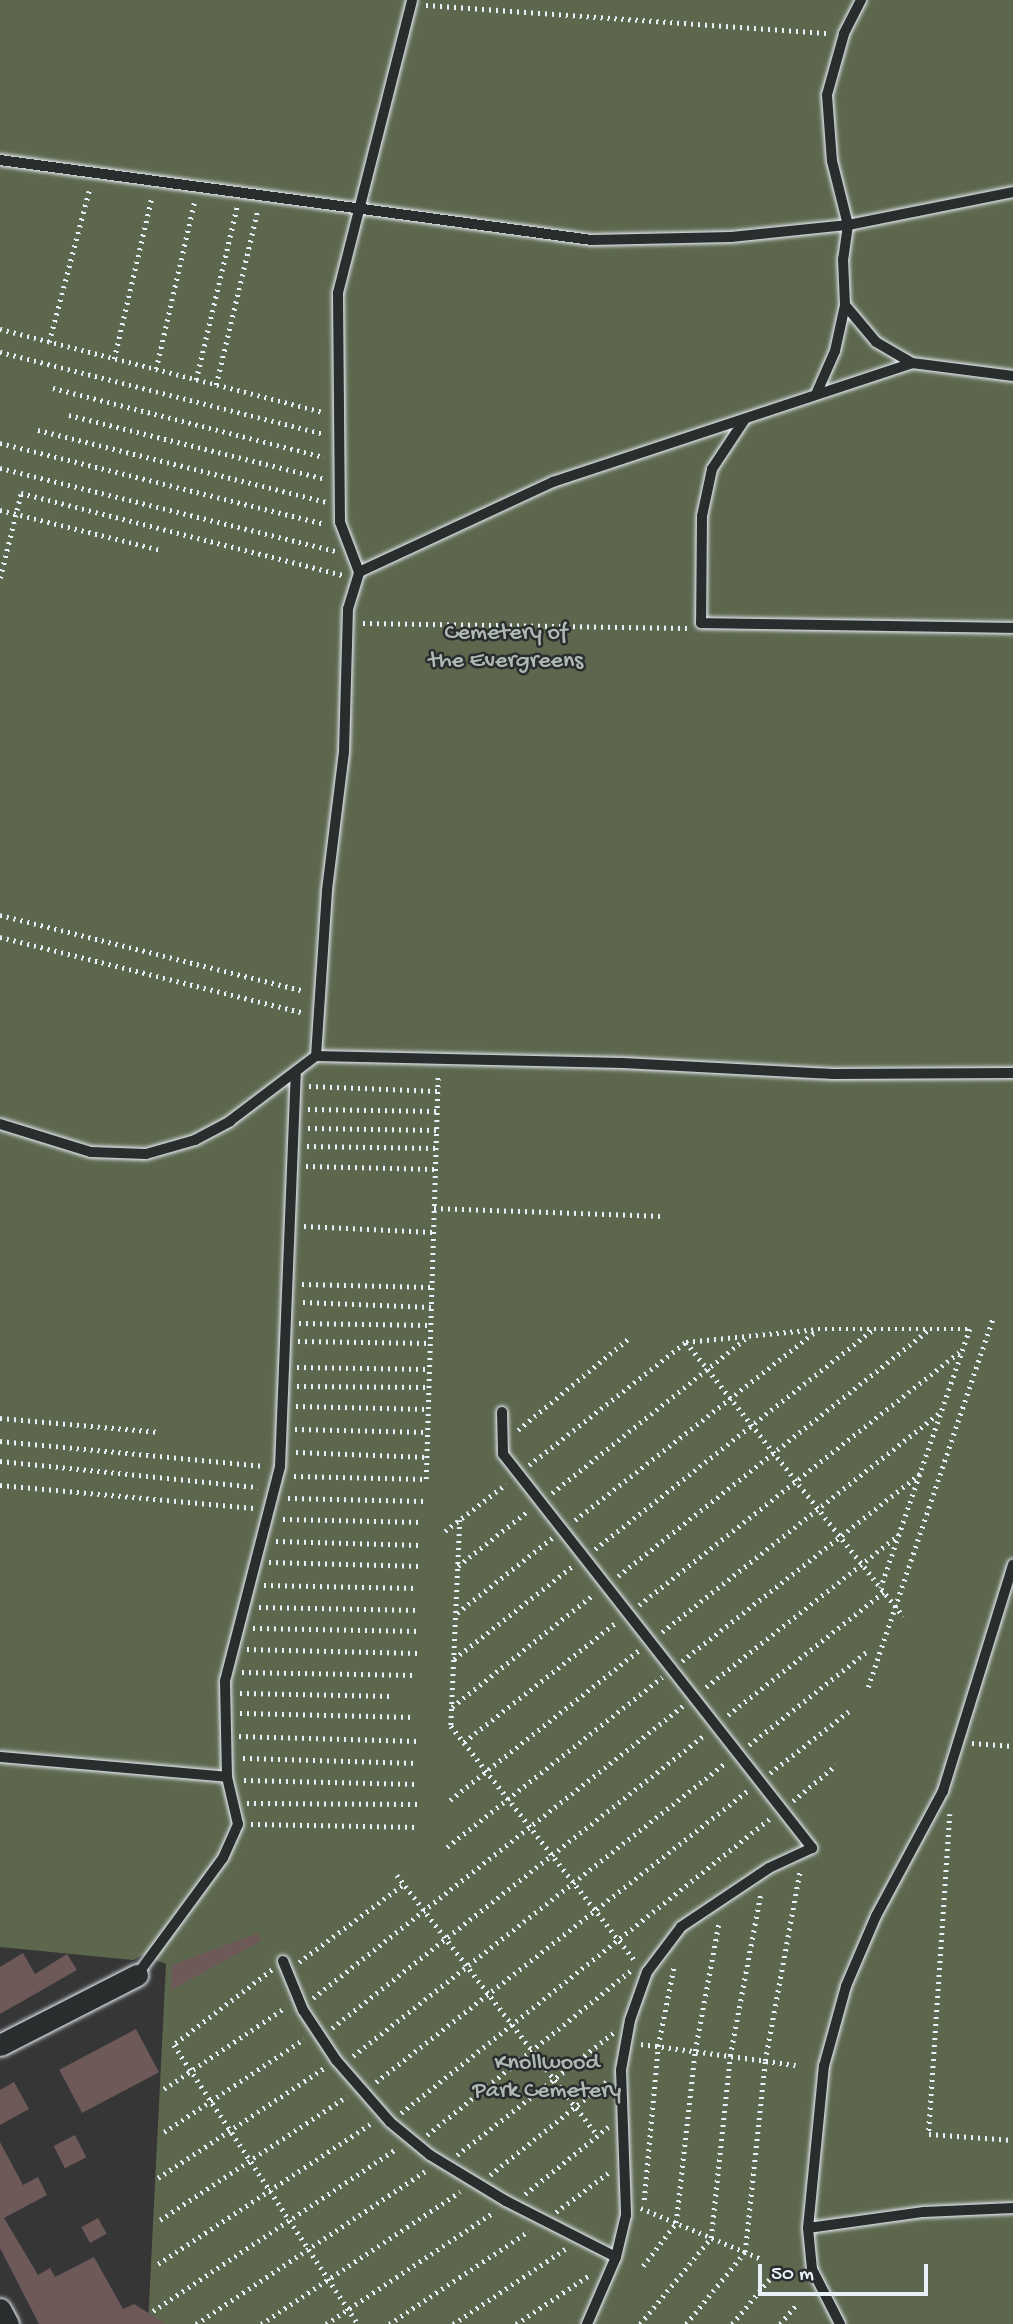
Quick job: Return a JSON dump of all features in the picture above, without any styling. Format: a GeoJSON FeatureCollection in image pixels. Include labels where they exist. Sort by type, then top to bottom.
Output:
{"type":"FeatureCollection","features":[{"type":"Feature","properties":{"kind":"street"},"geometry":{"type":"LineString","coordinates":[[0,2045],[136,1975]]}},
{"type":"Feature","properties":{"kind":"street"},"geometry":{"type":"LineString","coordinates":[[0,2309],[8,2324]]}},
{"type":"Feature","properties":{"kind":"lane"},"geometry":{"type":"LineString","coordinates":[[817,392],[835,351],[845,305],[842,260],[848,225],[832,161],[827,95],[844,34],[861,0]]}},
{"type":"Feature","properties":{"kind":"lane"},"geometry":{"type":"LineString","coordinates":[[316,1056],[344,752],[348,623],[358,575],[343,528],[340,505],[337,416],[338,293],[412,2]]}},
{"type":"Feature","properties":{"kind":"lane"},"geometry":{"type":"LineString","coordinates":[[0,160],[592,240],[731,237],[848,225],[1013,192]]}},
{"type":"Feature","properties":{"kind":"lane"},"geometry":{"type":"LineString","coordinates":[[845,305],[876,342],[912,363],[1013,376]]}},
{"type":"Feature","properties":{"kind":"lane"},"geometry":{"type":"LineString","coordinates":[[358,575],[553,482],[658,443],[745,419],[817,392],[912,363]]}},
{"type":"Feature","properties":{"kind":"lane"},"geometry":{"type":"LineString","coordinates":[[745,419],[712,469],[702,516],[698,570],[701,623],[1013,628]]}},
{"type":"Feature","properties":{"kind":"lane"},"geometry":{"type":"LineString","coordinates":[[0,1124],[90,1152],[146,1154],[195,1140],[296,1074],[316,1056],[833,1074],[1013,1073]]}},
{"type":"Feature","properties":{"kind":"lane"},"geometry":{"type":"LineString","coordinates":[[136,1975],[223,1858],[238,1824],[227,1777],[229,1656],[277,1489],[296,1074]]}},
{"type":"Feature","properties":{"kind":"lane"},"geometry":{"type":"LineString","coordinates":[[502,1412],[503,1454],[812,1848],[765,1870],[681,1927],[647,1972],[630,2020],[621,2070],[620,2118],[626,2202],[616,2257],[587,2324]]}},
{"type":"Feature","properties":{"kind":"lane"},"geometry":{"type":"LineString","coordinates":[[840,2324],[812,2269],[808,2228],[824,2066],[846,1986],[876,1916],[943,1791],[1013,1566]]}},
{"type":"Feature","properties":{"kind":"lane"},"geometry":{"type":"LineString","coordinates":[[0,1758],[227,1777]]}},
{"type":"Feature","properties":{"kind":"lane"},"geometry":{"type":"LineString","coordinates":[[285,1966],[300,2003],[318,2034],[338,2063],[386,2118],[443,2163],[511,2203],[616,2257]]}},
{"type":"Feature","properties":{"kind":"lane"},"geometry":{"type":"LineString","coordinates":[[808,2228],[924,2212],[1013,2208]]}},
{"type":"Feature","properties":{"kind":"path"},"geometry":{"type":"LineString","coordinates":[[412,2],[844,34]]}},
{"type":"Feature","properties":{"kind":"path"},"geometry":{"type":"LineString","coordinates":[[49,342],[94,173]]}},
{"type":"Feature","properties":{"kind":"path"},"geometry":{"type":"LineString","coordinates":[[114,359],[155,181]]}},
{"type":"Feature","properties":{"kind":"path"},"geometry":{"type":"LineString","coordinates":[[156,369],[197,187]]}},
{"type":"Feature","properties":{"kind":"path"},"geometry":{"type":"LineString","coordinates":[[196,380],[240,192]]}},
{"type":"Feature","properties":{"kind":"path"},"geometry":{"type":"LineString","coordinates":[[216,385],[262,195]]}},
{"type":"Feature","properties":{"kind":"path"},"geometry":{"type":"LineString","coordinates":[[0,329],[337,416]]}},
{"type":"Feature","properties":{"kind":"path"},"geometry":{"type":"LineString","coordinates":[[0,352],[338,438]]}},
{"type":"Feature","properties":{"kind":"path"},"geometry":{"type":"LineString","coordinates":[[52,388],[339,460]]}},
{"type":"Feature","properties":{"kind":"path"},"geometry":{"type":"LineString","coordinates":[[69,415],[339,482]]}},
{"type":"Feature","properties":{"kind":"path"},"geometry":{"type":"LineString","coordinates":[[38,430],[340,505]]}},
{"type":"Feature","properties":{"kind":"path"},"geometry":{"type":"LineString","coordinates":[[0,443],[343,528]]}},
{"type":"Feature","properties":{"kind":"path"},"geometry":{"type":"LineString","coordinates":[[0,468],[353,555]]}},
{"type":"Feature","properties":{"kind":"path"},"geometry":{"type":"LineString","coordinates":[[0,578],[21,493],[358,575]]}},
{"type":"Feature","properties":{"kind":"path"},"geometry":{"type":"LineString","coordinates":[[0,510],[160,550]]}},
{"type":"Feature","properties":{"kind":"path"},"geometry":{"type":"LineString","coordinates":[[348,623],[681,629],[701,623]]}},
{"type":"Feature","properties":{"kind":"path"},"geometry":{"type":"LineString","coordinates":[[0,915],[320,995]]}},
{"type":"Feature","properties":{"kind":"path"},"geometry":{"type":"LineString","coordinates":[[0,937],[318,1017]]}},
{"type":"Feature","properties":{"kind":"path"},"geometry":{"type":"LineString","coordinates":[[289,1476],[426,1479],[438,1059]]}},
{"type":"Feature","properties":{"kind":"path"},"geometry":{"type":"LineString","coordinates":[[307,1086],[437,1091]]}},
{"type":"Feature","properties":{"kind":"path"},"geometry":{"type":"LineString","coordinates":[[305,1109],[437,1111]]}},
{"type":"Feature","properties":{"kind":"path"},"geometry":{"type":"LineString","coordinates":[[304,1128],[436,1130]]}},
{"type":"Feature","properties":{"kind":"path"},"geometry":{"type":"LineString","coordinates":[[304,1146],[436,1148]]}},
{"type":"Feature","properties":{"kind":"path"},"geometry":{"type":"LineString","coordinates":[[303,1166],[435,1169]]}},
{"type":"Feature","properties":{"kind":"path"},"geometry":{"type":"LineString","coordinates":[[434,1208],[663,1216]]}},
{"type":"Feature","properties":{"kind":"path"},"geometry":{"type":"LineString","coordinates":[[300,1226],[433,1232]]}},
{"type":"Feature","properties":{"kind":"path"},"geometry":{"type":"LineString","coordinates":[[298,1284],[432,1287]]}},
{"type":"Feature","properties":{"kind":"path"},"geometry":{"type":"LineString","coordinates":[[297,1302],[431,1307]]}},
{"type":"Feature","properties":{"kind":"path"},"geometry":{"type":"LineString","coordinates":[[868,1687],[993,1318]]}},
{"type":"Feature","properties":{"kind":"path"},"geometry":{"type":"LineString","coordinates":[[285,1322],[431,1325]]}},
{"type":"Feature","properties":{"kind":"path"},"geometry":{"type":"LineString","coordinates":[[456,1614],[818,1329]]}},
{"type":"Feature","properties":{"kind":"path"},"geometry":{"type":"LineString","coordinates":[[164,2132],[318,2034],[446,1938],[716,1726],[883,1590],[970,1329],[818,1329],[746,1339],[686,1342],[445,1531]]}},
{"type":"Feature","properties":{"kind":"path"},"geometry":{"type":"LineString","coordinates":[[454,1659],[875,1329]]}},
{"type":"Feature","properties":{"kind":"path"},"geometry":{"type":"LineString","coordinates":[[452,1707],[930,1329]]}},
{"type":"Feature","properties":{"kind":"path"},"geometry":{"type":"LineString","coordinates":[[503,1442],[628,1339]]}},
{"type":"Feature","properties":{"kind":"path"},"geometry":{"type":"LineString","coordinates":[[458,1566],[746,1339]]}},
{"type":"Feature","properties":{"kind":"path"},"geometry":{"type":"LineString","coordinates":[[284,1341],[430,1343]]}},
{"type":"Feature","properties":{"kind":"path"},"geometry":{"type":"LineString","coordinates":[[686,1342],[903,1616]]}},
{"type":"Feature","properties":{"kind":"path"},"geometry":{"type":"LineString","coordinates":[[464,1742],[962,1350]]}},
{"type":"Feature","properties":{"kind":"path"},"geometry":{"type":"LineString","coordinates":[[283,1367],[429,1369]]}},
{"type":"Feature","properties":{"kind":"path"},"geometry":{"type":"LineString","coordinates":[[282,1386],[429,1387]]}},
{"type":"Feature","properties":{"kind":"path"},"geometry":{"type":"LineString","coordinates":[[281,1406],[428,1409]]}},
{"type":"Feature","properties":{"kind":"path"},"geometry":{"type":"LineString","coordinates":[[450,1800],[942,1411]]}},
{"type":"Feature","properties":{"kind":"path"},"geometry":{"type":"LineString","coordinates":[[0,1418],[159,1432]]}},
{"type":"Feature","properties":{"kind":"path"},"geometry":{"type":"LineString","coordinates":[[280,1428],[428,1432]]}},
{"type":"Feature","properties":{"kind":"path"},"geometry":{"type":"LineString","coordinates":[[0,1441],[279,1467]]}},
{"type":"Feature","properties":{"kind":"path"},"geometry":{"type":"LineString","coordinates":[[292,1452],[427,1457]]}},
{"type":"Feature","properties":{"kind":"path"},"geometry":{"type":"LineString","coordinates":[[0,1461],[277,1489]]}},
{"type":"Feature","properties":{"kind":"path"},"geometry":{"type":"LineString","coordinates":[[0,1485],[272,1510]]}},
{"type":"Feature","properties":{"kind":"path"},"geometry":{"type":"LineString","coordinates":[[286,1498],[424,1501]]}},
{"type":"Feature","properties":{"kind":"path"},"geometry":{"type":"LineString","coordinates":[[282,1519],[422,1522]]}},
{"type":"Feature","properties":{"kind":"path"},"geometry":{"type":"LineString","coordinates":[[153,2311],[413,2141],[533,2051],[638,1964],[452,1726],[460,1519]]}},
{"type":"Feature","properties":{"kind":"path"},"geometry":{"type":"LineString","coordinates":[[164,2089],[300,2003],[424,1910],[900,1534]]}},
{"type":"Feature","properties":{"kind":"path"},"geometry":{"type":"LineString","coordinates":[[276,1541],[421,1545]]}},
{"type":"Feature","properties":{"kind":"path"},"geometry":{"type":"LineString","coordinates":[[269,1562],[422,1566]]}},
{"type":"Feature","properties":{"kind":"path"},"geometry":{"type":"LineString","coordinates":[[262,1585],[417,1588]]}},
{"type":"Feature","properties":{"kind":"path"},"geometry":{"type":"LineString","coordinates":[[255,1607],[420,1610]]}},
{"type":"Feature","properties":{"kind":"path"},"geometry":{"type":"LineString","coordinates":[[248,1627],[420,1631]]}},
{"type":"Feature","properties":{"kind":"path"},"geometry":{"type":"LineString","coordinates":[[241,1649],[418,1653]]}},
{"type":"Feature","properties":{"kind":"path"},"geometry":{"type":"LineString","coordinates":[[158,2178],[338,2063],[467,1966],[869,1650]]}},
{"type":"Feature","properties":{"kind":"path"},"geometry":{"type":"LineString","coordinates":[[237,1672],[416,1675]]}},
{"type":"Feature","properties":{"kind":"path"},"geometry":{"type":"LineString","coordinates":[[236,1693],[393,1696]]}},
{"type":"Feature","properties":{"kind":"path"},"geometry":{"type":"LineString","coordinates":[[160,2220],[361,2090],[849,1711]]}},
{"type":"Feature","properties":{"kind":"path"},"geometry":{"type":"LineString","coordinates":[[236,1713],[415,1717]]}},
{"type":"Feature","properties":{"kind":"path"},"geometry":{"type":"LineString","coordinates":[[969,1753],[976,1729]]}},
{"type":"Feature","properties":{"kind":"path"},"geometry":{"type":"LineString","coordinates":[[238,1736],[418,1741]]}},
{"type":"Feature","properties":{"kind":"path"},"geometry":{"type":"LineString","coordinates":[[972,1743],[1013,1746]]}},
{"type":"Feature","properties":{"kind":"path"},"geometry":{"type":"LineString","coordinates":[[242,1758],[418,1763]]}},
{"type":"Feature","properties":{"kind":"path"},"geometry":{"type":"LineString","coordinates":[[158,2264],[386,2118],[512,2025],[836,1765]]}},
{"type":"Feature","properties":{"kind":"path"},"geometry":{"type":"LineString","coordinates":[[227,1777],[418,1784]]}},
{"type":"Feature","properties":{"kind":"path"},"geometry":{"type":"LineString","coordinates":[[235,1803],[418,1804]]}},
{"type":"Feature","properties":{"kind":"path"},"geometry":{"type":"LineString","coordinates":[[937,1826],[951,1806],[929,2134],[1013,2140]]}},
{"type":"Feature","properties":{"kind":"path"},"geometry":{"type":"LineString","coordinates":[[238,1824],[419,1827]]}},
{"type":"Feature","properties":{"kind":"path"},"geometry":{"type":"LineString","coordinates":[[687,2324],[745,2252],[765,2061],[803,1852]]}},
{"type":"Feature","properties":{"kind":"path"},"geometry":{"type":"LineString","coordinates":[[640,2324],[711,2238],[730,2056],[765,1870]]}},
{"type":"Feature","properties":{"kind":"path"},"geometry":{"type":"LineString","coordinates":[[397,1875],[598,2136]]}},
{"type":"Feature","properties":{"kind":"path"},"geometry":{"type":"LineString","coordinates":[[358,2324],[174,2045],[404,1884]]}},
{"type":"Feature","properties":{"kind":"path"},"geometry":{"type":"LineString","coordinates":[[643,2266],[676,2223],[695,2051],[723,1898]]}},
{"type":"Feature","properties":{"kind":"path"},"geometry":{"type":"LineString","coordinates":[[643,2209],[657,2046],[681,1927]]}},
{"type":"Feature","properties":{"kind":"path"},"geometry":{"type":"LineString","coordinates":[[196,2324],[443,2163],[630,2020]]}},
{"type":"Feature","properties":{"kind":"path"},"geometry":{"type":"LineString","coordinates":[[625,2042],[796,2065]]}},
{"type":"Feature","properties":{"kind":"path"},"geometry":{"type":"LineString","coordinates":[[261,2324],[477,2183],[621,2070]]}},
{"type":"Feature","properties":{"kind":"path"},"geometry":{"type":"LineString","coordinates":[[326,2324],[511,2203],[620,2118]]}},
{"type":"Feature","properties":{"kind":"path"},"geometry":{"type":"LineString","coordinates":[[389,2324],[544,2220],[623,2162]]}},
{"type":"Feature","properties":{"kind":"path"},"geometry":{"type":"LineString","coordinates":[[626,2202],[762,2259]]}},
{"type":"Feature","properties":{"kind":"path"},"geometry":{"type":"LineString","coordinates":[[453,2324],[581,2239]]}},
{"type":"Feature","properties":{"kind":"path"},"geometry":{"type":"LineString","coordinates":[[516,2324],[616,2257]]}},
{"type":"Feature","properties":{"kind":"path"},"geometry":{"type":"LineString","coordinates":[[732,2324],[773,2275]]}},
{"type":"Feature","properties":{"kind":"path"},"geometry":{"type":"LineString","coordinates":[[780,2324],[797,2304]]}},
{"type":"Feature","properties":{"kind":"green space","name":"Cemetery of the Evergreens"},"geometry":{"type":"Polygon","coordinates":[[[0,0],[1013,0],[1013,2324],[148,2324],[166,1964],[143,1955],[133,1960],[0,1947],[0,0]]]}},
{"type":"Feature","properties":{"kind":"building"},"geometry":{"type":"Polygon","coordinates":[[[258,1933],[261,1941],[171,1990],[172,1965],[258,1933]]]}},
{"type":"Feature","properties":{"kind":"building"},"geometry":{"type":"Polygon","coordinates":[[[23,1953],[35,1974],[67,1954],[77,1970],[0,2014],[0,1967],[23,1953]]]}},
{"type":"Feature","properties":{"kind":"building"},"geometry":{"type":"Polygon","coordinates":[[[136,2029],[159,2072],[82,2113],[59,2070],[136,2029]]]}},
{"type":"Feature","properties":{"kind":"building"},"geometry":{"type":"Polygon","coordinates":[[[14,2082],[29,2109],[0,2125],[0,2090],[14,2082]]]}},
{"type":"Feature","properties":{"kind":"building"},"geometry":{"type":"Polygon","coordinates":[[[75,2135],[86,2157],[65,2168],[54,2146],[75,2135]]]}},
{"type":"Feature","properties":{"kind":"building"},"geometry":{"type":"Polygon","coordinates":[[[0,2142],[23,2185],[38,2177],[47,2195],[4,2218],[38,2275],[50,2268],[55,2277],[94,2257],[123,2309],[134,2304],[166,2324],[39,2324],[0,2248],[0,2142]]]}},
{"type":"Feature","properties":{"kind":"building"},"geometry":{"type":"Polygon","coordinates":[[[98,2218],[107,2234],[90,2243],[81,2227],[98,2218]]]}},
{"type":"Feature","properties":{"kind":"park label","name":"Knollwood Park Cemetery"},"geometry":{"type":"Point","coordinates":[547,2078]}}]}
